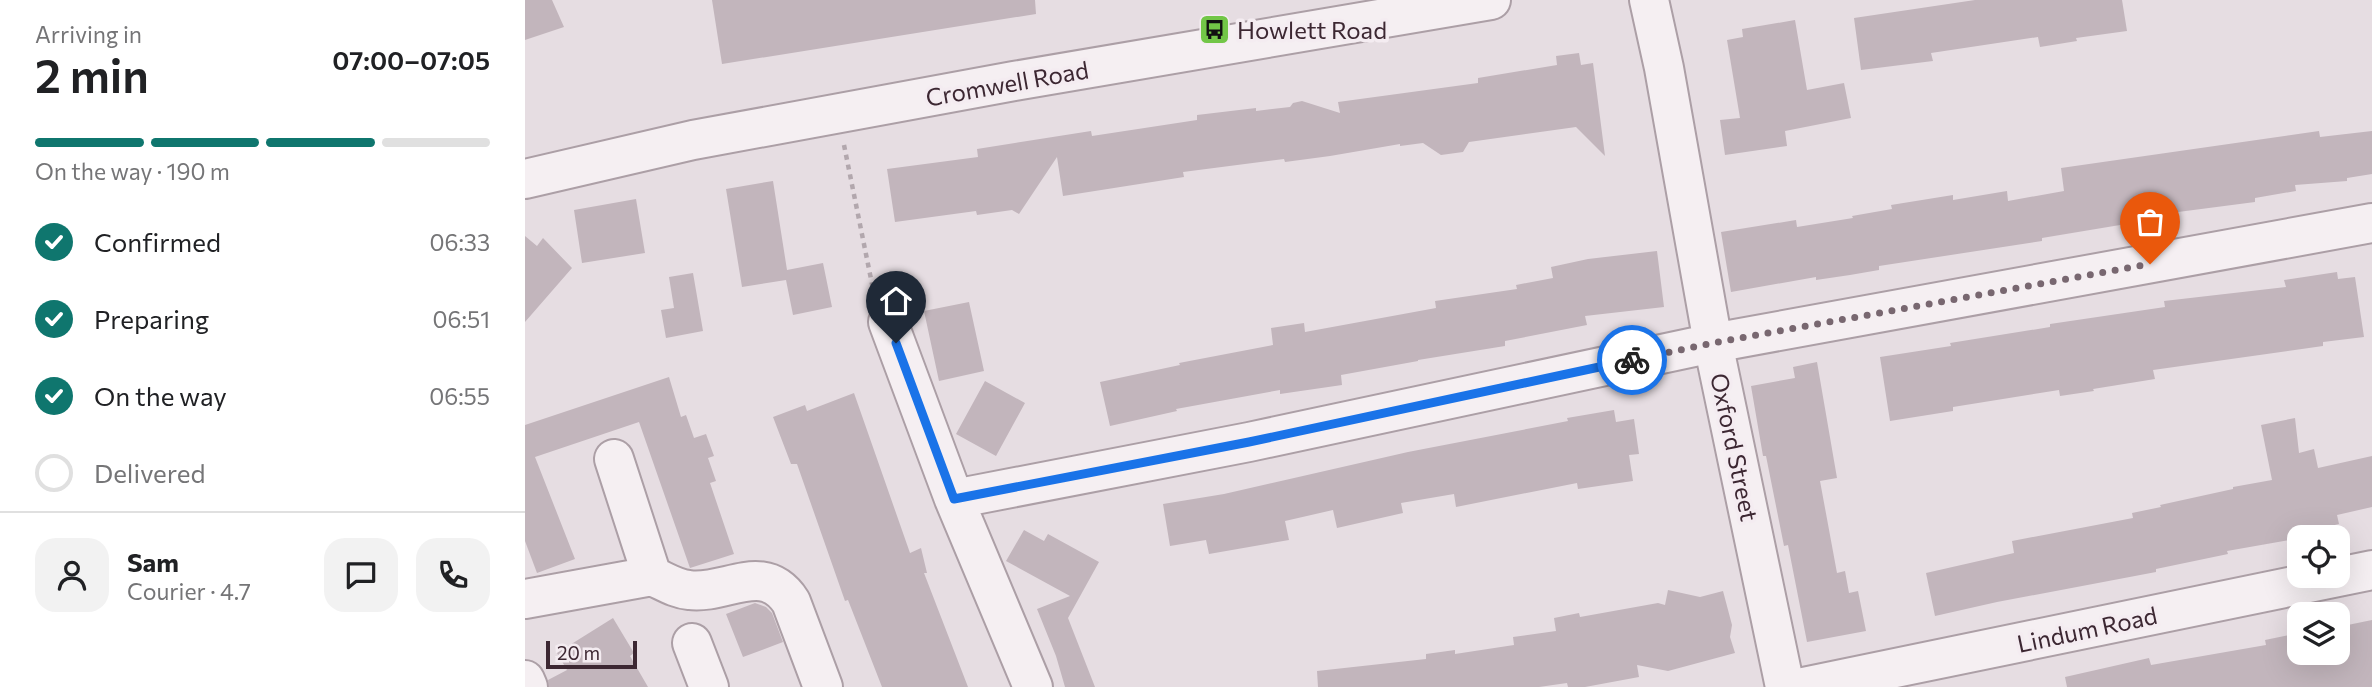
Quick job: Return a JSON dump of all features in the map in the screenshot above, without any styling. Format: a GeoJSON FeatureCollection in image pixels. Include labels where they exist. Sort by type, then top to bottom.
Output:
{"type":"FeatureCollection","features":[{"type":"Feature","properties":{"kind":"street","name":"Cromwell Road"},"geometry":{"type":"LineString","coordinates":[[525,179],[693,139],[1437,4],[1491,0]]}},
{"type":"Feature","properties":{"kind":"street","name":"Oxford Street"},"geometry":{"type":"LineString","coordinates":[[1649,0],[1664,68],[1713,343],[1785,687]]}},
{"type":"Feature","properties":{"kind":"street"},"geometry":{"type":"LineString","coordinates":[[954,499],[1249,442],[1713,343],[2372,223]]}},
{"type":"Feature","properties":{"kind":"street"},"geometry":{"type":"LineString","coordinates":[[888,322],[954,499],[1033,687]]}},
{"type":"Feature","properties":{"kind":"street"},"geometry":{"type":"LineString","coordinates":[[614,459],[652,576]]}},
{"type":"Feature","properties":{"kind":"street","name":"Lindum Road"},"geometry":{"type":"LineString","coordinates":[[1803,687],[2372,570]]}},
{"type":"Feature","properties":{"kind":"street"},"geometry":{"type":"LineString","coordinates":[[525,599],[652,576],[688,590],[706,591],[759,579],[773,584],[786,594],[823,687]]}},
{"type":"Feature","properties":{"kind":"street"},"geometry":{"type":"LineString","coordinates":[[692,643],[709,687]]}},
{"type":"Feature","properties":{"kind":"street"},"geometry":{"type":"LineString","coordinates":[[525,680],[528,687]]}},
{"type":"Feature","properties":{"kind":"path"},"geometry":{"type":"LineString","coordinates":[[839,113],[872,284],[888,322]]}},
{"type":"Feature","properties":{"kind":"building"},"geometry":{"type":"Polygon","coordinates":[[[525,0],[552,0],[564,27],[525,40],[525,0]]]}},
{"type":"Feature","properties":{"kind":"building"},"geometry":{"type":"Polygon","coordinates":[[[712,0],[1035,0],[1036,14],[722,64],[712,0]]]}},
{"type":"Feature","properties":{"kind":"building"},"geometry":{"type":"Polygon","coordinates":[[[1975,0],[2122,0],[2127,31],[2076,38],[2077,41],[2040,47],[2038,37],[1931,53],[1933,61],[1861,70],[1854,18],[1975,0]]]}},
{"type":"Feature","properties":{"kind":"building"},"geometry":{"type":"Polygon","coordinates":[[[1795,20],[1807,90],[1844,83],[1851,118],[1785,131],[1787,146],[1725,155],[1720,120],[1740,118],[1727,40],[1743,37],[1742,29],[1795,20]]]}},
{"type":"Feature","properties":{"kind":"building"},"geometry":{"type":"Polygon","coordinates":[[[1579,53],[1581,65],[1593,63],[1605,156],[1576,127],[1469,142],[1463,152],[1441,155],[1423,143],[1400,144],[1285,162],[1284,159],[1183,172],[1184,177],[1063,196],[1057,157],[1019,214],[1012,210],[977,215],[976,211],[895,222],[887,169],[978,157],[977,149],[1091,131],[1092,136],[1197,120],[1197,115],[1290,107],[1293,103],[1302,101],[1340,113],[1338,102],[1478,83],[1478,78],[1557,65],[1556,56],[1579,53]]]}},
{"type":"Feature","properties":{"kind":"building"},"geometry":{"type":"Polygon","coordinates":[[[2319,131],[2320,137],[2372,131],[2372,174],[2347,178],[2347,181],[2295,185],[2296,191],[2255,198],[2255,202],[2155,215],[2156,219],[2042,238],[2042,241],[1879,266],[1879,270],[1850,275],[1816,280],[1816,277],[1731,292],[1721,232],[1796,220],[1797,227],[1892,209],[1891,205],[1953,195],[1953,200],[2007,191],[2008,201],[2064,191],[2061,168],[2319,131]]]}},
{"type":"Feature","properties":{"kind":"building"},"geometry":{"type":"Polygon","coordinates":[[[773,181],[787,270],[823,263],[832,307],[793,315],[786,280],[742,287],[726,189],[773,181]]]}},
{"type":"Feature","properties":{"kind":"building"},"geometry":{"type":"Polygon","coordinates":[[[636,199],[645,253],[582,263],[574,210],[636,199]]]}},
{"type":"Feature","properties":{"kind":"building"},"geometry":{"type":"Polygon","coordinates":[[[525,236],[537,246],[543,238],[572,268],[525,322],[525,236]]]}},
{"type":"Feature","properties":{"kind":"building"},"geometry":{"type":"Polygon","coordinates":[[[1657,251],[1664,307],[1585,316],[1587,325],[1505,341],[1505,346],[1341,375],[1342,385],[1280,394],[1280,390],[1176,409],[1177,411],[1110,426],[1100,382],[1273,345],[1271,328],[1304,323],[1305,332],[1436,308],[1435,301],[1517,289],[1516,285],[1553,278],[1551,267],[1588,259],[1657,251]]]}},
{"type":"Feature","properties":{"kind":"building"},"geometry":{"type":"Polygon","coordinates":[[[2337,272],[2338,279],[2355,277],[2364,337],[2323,342],[2323,346],[2153,370],[2155,379],[2093,389],[2094,391],[2060,396],[2059,390],[1953,407],[1953,411],[1890,421],[1880,357],[2050,327],[2050,324],[2165,307],[2164,301],[2286,287],[2284,280],[2337,272]]]}},
{"type":"Feature","properties":{"kind":"building"},"geometry":{"type":"Polygon","coordinates":[[[693,273],[703,331],[666,338],[661,310],[674,308],[669,277],[693,273]]]}},
{"type":"Feature","properties":{"kind":"building"},"geometry":{"type":"Polygon","coordinates":[[[969,302],[984,371],[939,381],[924,311],[969,302]]]}},
{"type":"Feature","properties":{"kind":"building"},"geometry":{"type":"Polygon","coordinates":[[[1817,362],[1837,478],[1820,481],[1837,573],[1845,571],[1849,593],[1858,591],[1866,631],[1807,642],[1788,545],[1784,546],[1766,456],[1763,456],[1751,386],[1795,378],[1793,367],[1817,362]]]}},
{"type":"Feature","properties":{"kind":"building"},"geometry":{"type":"Polygon","coordinates":[[[669,377],[681,417],[686,415],[694,438],[706,434],[714,456],[708,458],[716,481],[710,483],[734,554],[690,568],[639,422],[535,457],[575,559],[537,573],[525,541],[525,425],[669,377]]]}},
{"type":"Feature","properties":{"kind":"building"},"geometry":{"type":"Polygon","coordinates":[[[985,381],[1025,403],[996,456],[956,434],[985,381]]]}},
{"type":"Feature","properties":{"kind":"building"},"geometry":{"type":"Polygon","coordinates":[[[854,393],[910,553],[921,548],[927,573],[924,573],[968,687],[882,687],[848,600],[845,601],[797,464],[791,464],[773,417],[805,405],[807,411],[854,393]]]}},
{"type":"Feature","properties":{"kind":"building"},"geometry":{"type":"Polygon","coordinates":[[[1614,410],[1616,422],[1634,419],[1639,454],[1629,455],[1633,481],[1578,489],[1577,483],[1456,507],[1454,494],[1401,503],[1403,513],[1337,528],[1333,510],[1285,521],[1289,540],[1209,554],[1206,540],[1170,546],[1163,504],[1224,494],[1408,452],[1614,410]]]}},
{"type":"Feature","properties":{"kind":"building"},"geometry":{"type":"Polygon","coordinates":[[[2295,418],[2299,453],[2314,449],[2318,468],[2372,456],[2372,507],[2337,515],[2339,524],[2335,525],[2287,525],[2287,540],[2227,551],[2228,554],[2156,569],[2156,572],[1935,616],[1926,573],[2014,553],[2012,541],[2133,518],[2132,513],[2161,507],[2160,505],[2272,480],[2261,425],[2295,418]]]}},
{"type":"Feature","properties":{"kind":"building"},"geometry":{"type":"Polygon","coordinates":[[[1024,530],[1044,541],[1048,534],[1099,562],[1068,618],[1095,687],[1065,687],[1037,609],[1070,596],[1006,561],[1024,530]]]}},
{"type":"Feature","properties":{"kind":"building"},"geometry":{"type":"Polygon","coordinates":[[[1668,590],[1700,597],[1723,591],[1732,625],[1730,637],[1735,653],[1668,671],[1637,665],[1639,677],[1585,687],[1568,687],[1567,683],[1539,687],[1318,687],[1317,671],[1426,659],[1426,654],[1455,650],[1455,654],[1514,645],[1513,637],[1556,631],[1554,618],[1579,613],[1580,617],[1658,603],[1665,605],[1668,590]]]}},
{"type":"Feature","properties":{"kind":"building"},"geometry":{"type":"Polygon","coordinates":[[[755,603],[766,607],[772,613],[783,642],[743,657],[726,614],[755,603]]]}},
{"type":"Feature","properties":{"kind":"building"},"geometry":{"type":"Polygon","coordinates":[[[613,618],[634,653],[630,656],[648,687],[549,687],[548,680],[567,670],[557,653],[613,618]]]}},
{"type":"Feature","properties":{"kind":"building"},"geometry":{"type":"Polygon","coordinates":[[[2372,620],[2372,687],[2067,687],[2065,677],[2149,658],[2151,665],[2266,645],[2265,640],[2287,635],[2287,665],[2350,665],[2350,625],[2372,620]]]}},
{"type":"Feature","properties":{"kind":"way so far"},"geometry":{"type":"LineString","coordinates":[[1632,360],[2150,264]]}},
{"type":"Feature","properties":{"kind":"place","name":"Howlett Road"},"geometry":{"type":"Point","coordinates":[1214,29]}},
{"type":"Feature","properties":{"kind":"route"},"geometry":{"type":"LineString","coordinates":[[896,343],[954,499],[1249,442],[1632,360]]}}]}
